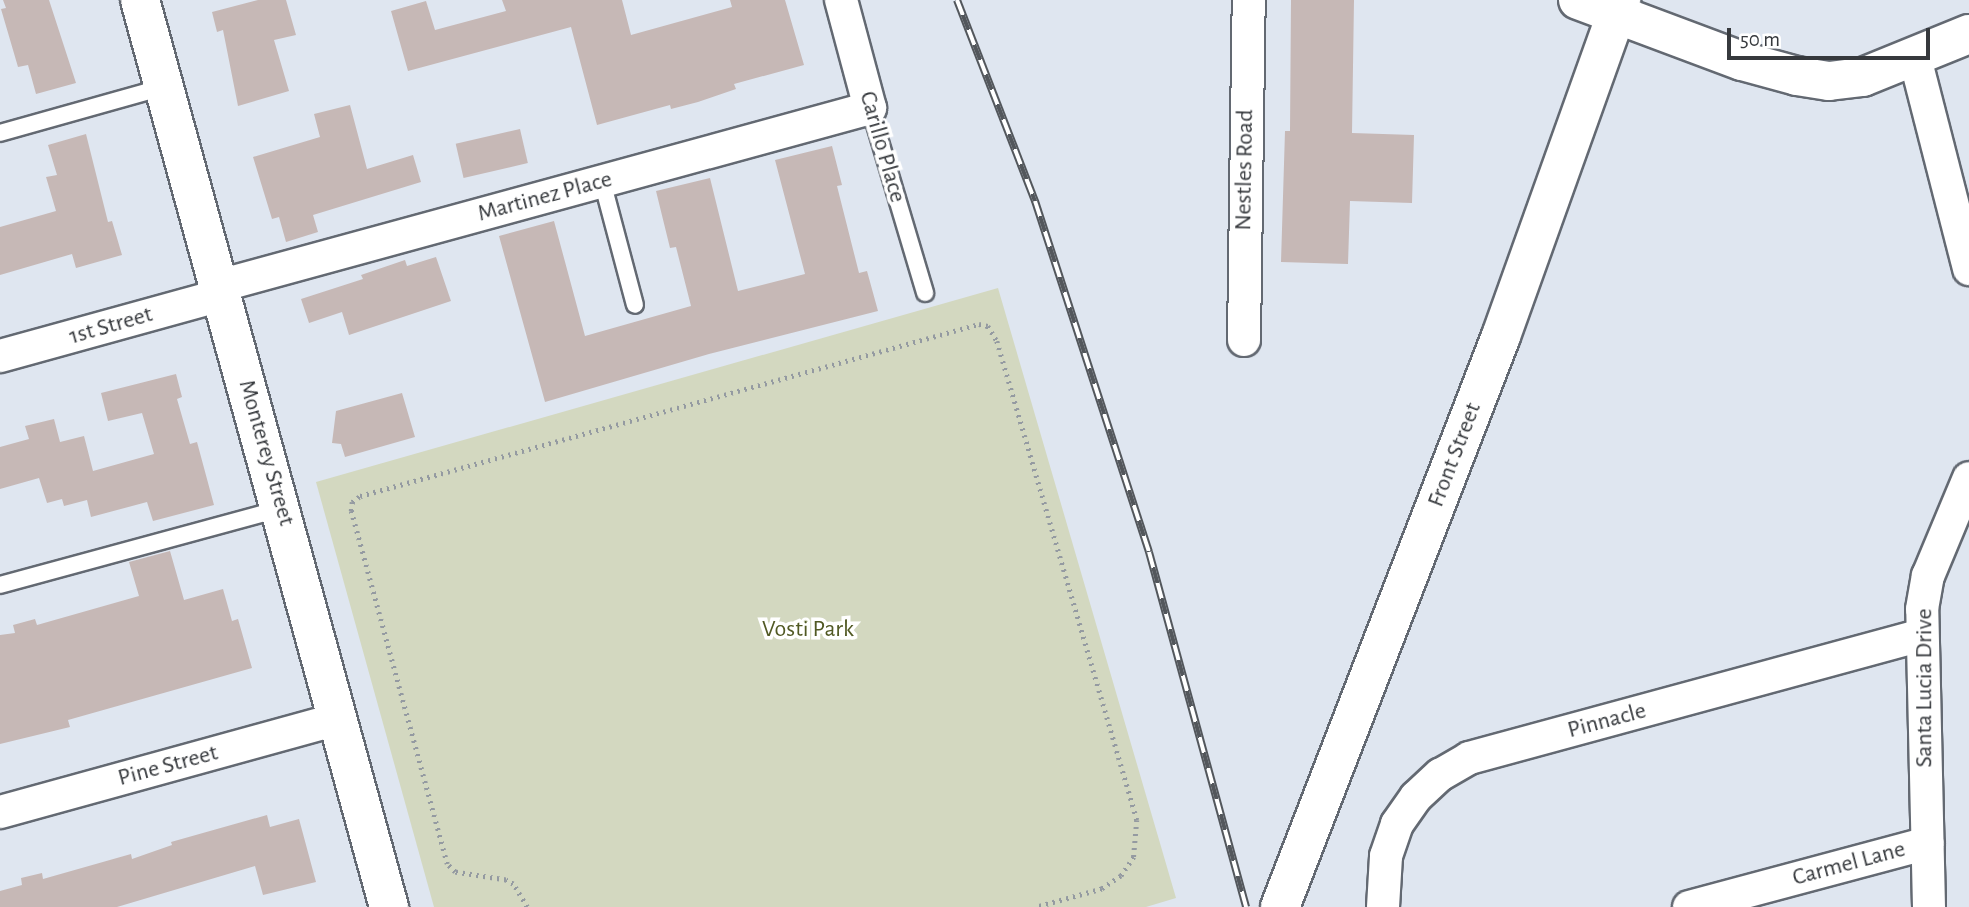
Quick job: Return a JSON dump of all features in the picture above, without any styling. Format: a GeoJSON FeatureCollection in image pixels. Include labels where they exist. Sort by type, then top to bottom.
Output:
{"type":"FeatureCollection","features":[{"type":"Feature","properties":{"kind":"main road","name":"Monterey Street"},"geometry":{"type":"LineString","coordinates":[[140,0],[389,907]]}},
{"type":"Feature","properties":{"kind":"main road"},"geometry":{"type":"LineString","coordinates":[[1578,0],[1618,7],[1742,61],[1797,76],[1829,81],[1863,77],[1969,34]]}},
{"type":"Feature","properties":{"kind":"main road","name":"Front Street"},"geometry":{"type":"LineString","coordinates":[[1280,907],[1501,336],[1618,7]]}},
{"type":"Feature","properties":{"kind":"street","name":"Carillo Place"},"geometry":{"type":"LineString","coordinates":[[841,0],[870,108]]}},
{"type":"Feature","properties":{"kind":"street","name":"Nestles Road"},"geometry":{"type":"LineString","coordinates":[[1244,340],[1249,0]]}},
{"type":"Feature","properties":{"kind":"street"},"geometry":{"type":"LineString","coordinates":[[1915,58],[1969,270]]}},
{"type":"Feature","properties":{"kind":"street","name":"Martinez Place"},"geometry":{"type":"LineString","coordinates":[[220,290],[870,108]]}},
{"type":"Feature","properties":{"kind":"street","name":"1st Street"},"geometry":{"type":"LineString","coordinates":[[0,356],[220,290]]}},
{"type":"Feature","properties":{"kind":"street","name":"Santa Lucia Drive"},"geometry":{"type":"LineString","coordinates":[[1929,907],[1922,610],[1928,576],[1969,478]]}},
{"type":"Feature","properties":{"kind":"street","name":"Pinnacle"},"geometry":{"type":"LineString","coordinates":[[1383,907],[1386,856],[1397,824],[1424,789],[1440,775],[1469,758],[1922,635]]}},
{"type":"Feature","properties":{"kind":"street","name":"Pine Street"},"geometry":{"type":"LineString","coordinates":[[0,812],[337,719]]}},
{"type":"Feature","properties":{"kind":"street","name":"Carmel Lane"},"geometry":{"type":"LineString","coordinates":[[1689,907],[1928,843]]}},
{"type":"Feature","properties":{"kind":"lane"},"geometry":{"type":"LineString","coordinates":[[0,133],[164,87]]}},
{"type":"Feature","properties":{"kind":"lane","name":"Carillo Place"},"geometry":{"type":"LineString","coordinates":[[870,108],[925,293]]}},
{"type":"Feature","properties":{"kind":"lane"},"geometry":{"type":"LineString","coordinates":[[602,181],[635,305]]}},
{"type":"Feature","properties":{"kind":"lane"},"geometry":{"type":"LineString","coordinates":[[0,585],[281,508]]}},
{"type":"Feature","properties":{"kind":"path"},"geometry":{"type":"LineString","coordinates":[[527,907],[513,884],[506,880],[455,872],[447,864],[351,511],[352,502],[360,496],[979,324],[988,326],[997,341],[1137,820],[1134,857],[1121,876],[1102,889],[1037,907]]}},
{"type":"Feature","properties":{"kind":"green space","name":"Vosti Park"},"geometry":{"type":"Polygon","coordinates":[[[998,288],[1176,898],[1146,907],[434,907],[316,482],[998,288]]]}},
{"type":"Feature","properties":{"kind":"building"},"geometry":{"type":"Polygon","coordinates":[[[3,0],[49,0],[76,83],[36,94],[28,65],[18,67],[1,9],[6,8],[3,0]]]}},
{"type":"Feature","properties":{"kind":"building"},"geometry":{"type":"Polygon","coordinates":[[[258,0],[286,0],[296,35],[274,40],[289,91],[238,106],[223,30],[217,32],[212,12],[258,0]]]}},
{"type":"Feature","properties":{"kind":"building"},"geometry":{"type":"Polygon","coordinates":[[[502,0],[622,0],[631,35],[732,7],[730,0],[785,0],[804,65],[734,84],[736,89],[698,102],[671,109],[670,105],[597,125],[571,27],[408,71],[391,11],[426,1],[435,30],[506,11],[502,0]]]}},
{"type":"Feature","properties":{"kind":"building"},"geometry":{"type":"Polygon","coordinates":[[[1291,0],[1354,0],[1352,133],[1414,135],[1412,203],[1350,201],[1348,264],[1281,262],[1285,131],[1290,131],[1291,0]]]}},
{"type":"Feature","properties":{"kind":"building"},"geometry":{"type":"Polygon","coordinates":[[[350,105],[367,169],[413,155],[421,182],[313,215],[318,232],[286,242],[279,217],[272,219],[253,157],[320,137],[314,114],[350,105]]]}},
{"type":"Feature","properties":{"kind":"building"},"geometry":{"type":"Polygon","coordinates":[[[520,129],[528,163],[464,178],[456,144],[520,129]]]}},
{"type":"Feature","properties":{"kind":"building"},"geometry":{"type":"Polygon","coordinates":[[[86,134],[108,222],[112,221],[122,255],[76,268],[72,254],[0,275],[0,227],[56,211],[46,177],[57,175],[48,145],[86,134]]]}},
{"type":"Feature","properties":{"kind":"building"},"geometry":{"type":"Polygon","coordinates":[[[832,146],[842,185],[837,186],[859,273],[867,271],[878,311],[709,354],[545,402],[499,236],[554,221],[585,336],[691,306],[676,247],[670,248],[656,191],[710,178],[738,291],[805,274],[775,160],[832,146]]]}},
{"type":"Feature","properties":{"kind":"building"},"geometry":{"type":"Polygon","coordinates":[[[436,257],[451,301],[349,335],[342,312],[309,323],[301,299],[363,279],[361,275],[405,260],[407,266],[436,257]]]}},
{"type":"Feature","properties":{"kind":"building"},"geometry":{"type":"Polygon","coordinates":[[[176,374],[182,397],[177,399],[190,444],[197,442],[214,505],[153,521],[147,502],[91,517],[87,500],[64,506],[62,499],[47,503],[39,478],[0,489],[0,447],[29,439],[25,426],[54,419],[60,442],[84,436],[93,471],[154,454],[142,413],[108,421],[101,393],[176,374]]]}},
{"type":"Feature","properties":{"kind":"building"},"geometry":{"type":"Polygon","coordinates":[[[402,393],[415,437],[345,457],[341,444],[332,443],[336,411],[402,393]]]}},
{"type":"Feature","properties":{"kind":"building"},"geometry":{"type":"Polygon","coordinates":[[[170,551],[184,600],[223,589],[232,621],[238,619],[252,668],[68,720],[70,727],[0,744],[0,635],[15,633],[13,625],[35,619],[37,625],[139,596],[129,562],[170,551]]]}},
{"type":"Feature","properties":{"kind":"building"},"geometry":{"type":"Polygon","coordinates":[[[267,815],[270,827],[299,819],[316,882],[263,895],[255,866],[117,907],[0,907],[0,891],[22,885],[21,878],[42,873],[43,879],[131,854],[132,859],[172,845],[171,842],[267,815]]]}},
{"type":"Feature","properties":{"kind":"railway"},"geometry":{"type":"LineString","coordinates":[[957,0],[1035,201],[1149,552],[1246,907]]}}]}
